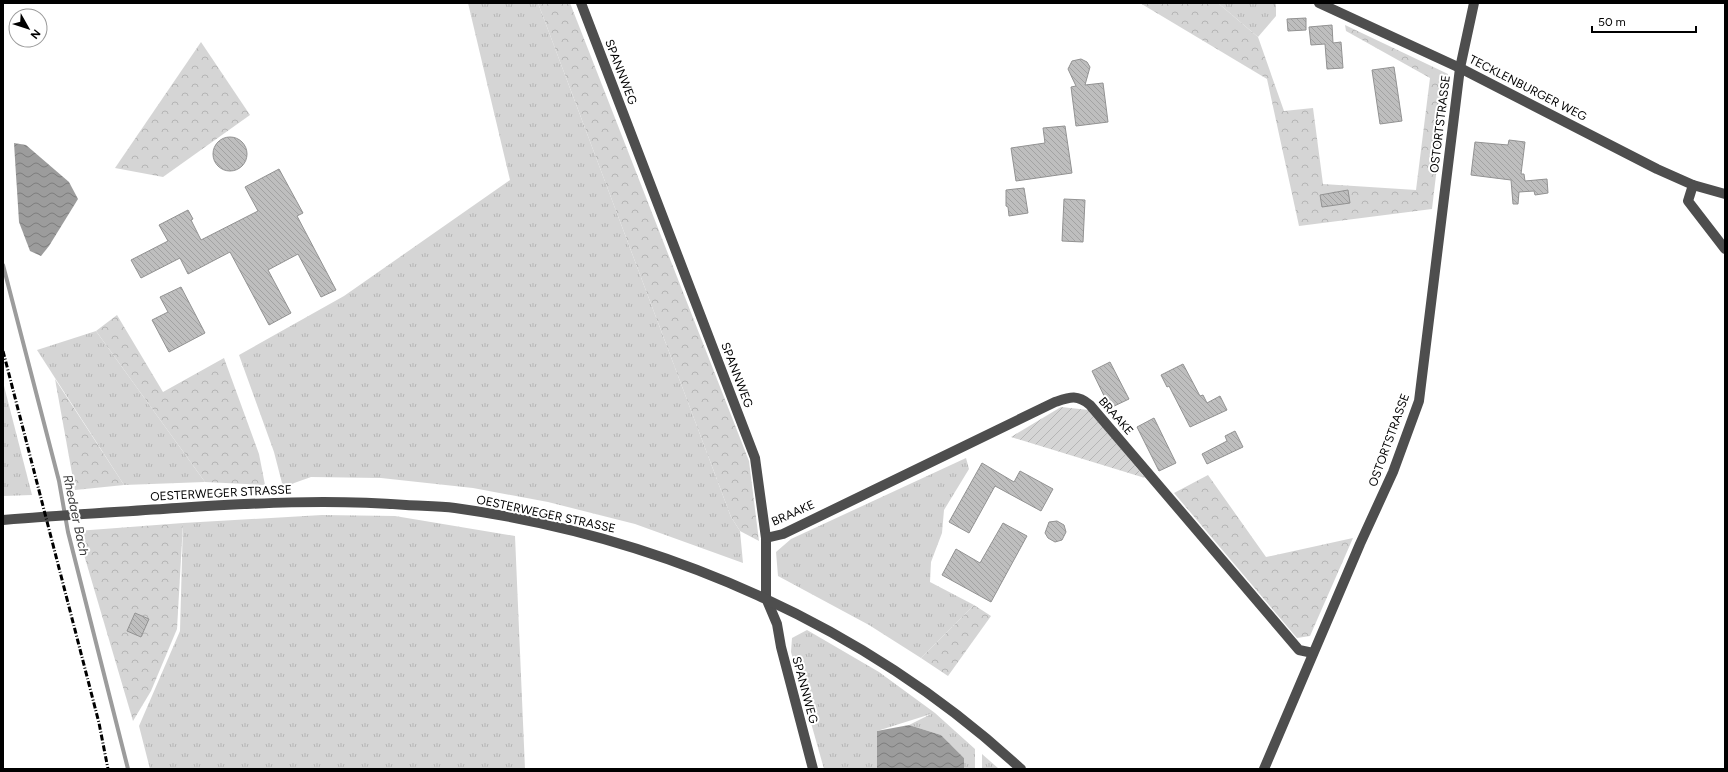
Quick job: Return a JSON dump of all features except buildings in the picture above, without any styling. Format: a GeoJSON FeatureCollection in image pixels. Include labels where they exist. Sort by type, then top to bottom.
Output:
{"type":"FeatureCollection","features":[{"type":"Feature","properties":{"kind":"street","name":"SPANNWEG"},"geometry":{"type":"LineString","coordinates":[[581,3],[755,458],[766,538],[766,598],[777,624],[781,647],[813,769]]}},
{"type":"Feature","properties":{"kind":"street","name":"TECKLENBURGER WEG"},"geometry":{"type":"LineString","coordinates":[[1319,3],[1460,68],[1657,169],[1693,185],[1725,194]]}},
{"type":"Feature","properties":{"kind":"street","name":"OSTORTSTRASSE"},"geometry":{"type":"LineString","coordinates":[[1264,769],[1313,653],[1393,472],[1419,401],[1460,68],[1474,3]]}},
{"type":"Feature","properties":{"kind":"street"},"geometry":{"type":"LineString","coordinates":[[1693,185],[1688,201],[1725,249]]}},
{"type":"Feature","properties":{"kind":"street","name":"BRAAKE"},"geometry":{"type":"LineString","coordinates":[[766,538],[783,534],[1055,402],[1071,397],[1082,399],[1095,411],[1299,650],[1313,653]]}},
{"type":"Feature","properties":{"kind":"street","name":"OESTERWEGER STRASSE"},"geometry":{"type":"LineString","coordinates":[[3,520],[222,505],[327,501],[453,508],[522,520],[610,540],[682,564],[766,598],[854,645],[906,678],[941,703],[1021,769]]}},
{"type":"Feature","properties":{"kind":"green space"},"geometry":{"type":"Polygon","coordinates":[[[468,3],[538,3],[731,517],[740,531],[743,563],[635,524],[548,502],[473,488],[381,478],[311,477],[283,487],[274,452],[239,355],[344,296],[510,180],[468,3]]]}},
{"type":"Feature","properties":{"kind":"green space"},"geometry":{"type":"Polygon","coordinates":[[[538,3],[570,3],[749,461],[759,541],[740,531],[731,517],[538,3]]]}},
{"type":"Feature","properties":{"kind":"green space"},"geometry":{"type":"Polygon","coordinates":[[[1140,3],[1218,3],[1258,37],[1284,111],[1313,108],[1323,184],[1416,190],[1430,78],[1346,31],[1345,25],[1448,74],[1432,209],[1299,226],[1267,79],[1140,3]]]}},
{"type":"Feature","properties":{"kind":"green space"},"geometry":{"type":"Polygon","coordinates":[[[1218,3],[1275,3],[1276,16],[1258,37],[1218,3]]]}},
{"type":"Feature","properties":{"kind":"green space"},"geometry":{"type":"Polygon","coordinates":[[[201,42],[250,115],[163,177],[115,168],[201,42]]]}},
{"type":"Feature","properties":{"kind":"green space"},"geometry":{"type":"Polygon","coordinates":[[[117,315],[163,392],[224,358],[259,454],[265,485],[205,482],[96,331],[117,315]]]}},
{"type":"Feature","properties":{"kind":"green space"},"geometry":{"type":"Polygon","coordinates":[[[96,331],[205,482],[124,485],[37,350],[96,331]]]}},
{"type":"Feature","properties":{"kind":"green space"},"geometry":{"type":"Polygon","coordinates":[[[55,379],[124,485],[75,490],[55,379]]]}},
{"type":"Feature","properties":{"kind":"green space"},"geometry":{"type":"Polygon","coordinates":[[[3,382],[32,495],[3,496],[3,382]]]}},
{"type":"Feature","properties":{"kind":"green space"},"geometry":{"type":"Polygon","coordinates":[[[1061,407],[1089,410],[1145,478],[1011,437],[1061,407]]]}},
{"type":"Feature","properties":{"kind":"green space"},"geometry":{"type":"Polygon","coordinates":[[[966,458],[969,469],[944,510],[942,533],[931,562],[930,582],[974,605],[921,658],[869,625],[778,576],[776,552],[791,539],[966,458]]]}},
{"type":"Feature","properties":{"kind":"green space"},"geometry":{"type":"Polygon","coordinates":[[[1208,475],[1266,557],[1353,538],[1310,636],[1297,638],[1174,493],[1208,475]]]}},
{"type":"Feature","properties":{"kind":"green space"},"geometry":{"type":"Polygon","coordinates":[[[322,515],[395,516],[515,536],[525,769],[150,769],[139,726],[180,631],[183,523],[322,515]]]}},
{"type":"Feature","properties":{"kind":"green space"},"geometry":{"type":"Polygon","coordinates":[[[183,523],[177,629],[151,691],[133,721],[77,531],[183,523]]]}},
{"type":"Feature","properties":{"kind":"green space"},"geometry":{"type":"Polygon","coordinates":[[[974,605],[991,616],[948,676],[921,658],[974,605]]]}},
{"type":"Feature","properties":{"kind":"green space"},"geometry":{"type":"Polygon","coordinates":[[[807,630],[879,672],[935,713],[975,749],[975,769],[964,769],[964,758],[941,735],[909,725],[931,714],[877,731],[877,769],[824,769],[791,652],[792,638],[807,630]]]}},
{"type":"Feature","properties":{"kind":"green space"},"geometry":{"type":"Polygon","coordinates":[[[982,754],[999,769],[982,769],[982,754]]]}},
{"type":"Feature","properties":{"kind":"water"},"geometry":{"type":"Polygon","coordinates":[[[14,143],[26,145],[69,182],[78,199],[49,246],[41,256],[30,251],[19,222],[14,143]]]}},
{"type":"Feature","properties":{"kind":"water"},"geometry":{"type":"Polygon","coordinates":[[[909,725],[941,735],[964,758],[964,769],[877,769],[877,731],[909,725]]]}},
{"type":"Feature","properties":{"kind":"waterway","name":"Rhedaer Bach"},"geometry":{"type":"LineString","coordinates":[[3,265],[59,481],[68,532],[128,769]]}},
{"type":"Feature","properties":{"kind":"railway"},"geometry":{"type":"LineString","coordinates":[[3,351],[99,723],[108,769]]}}]}
